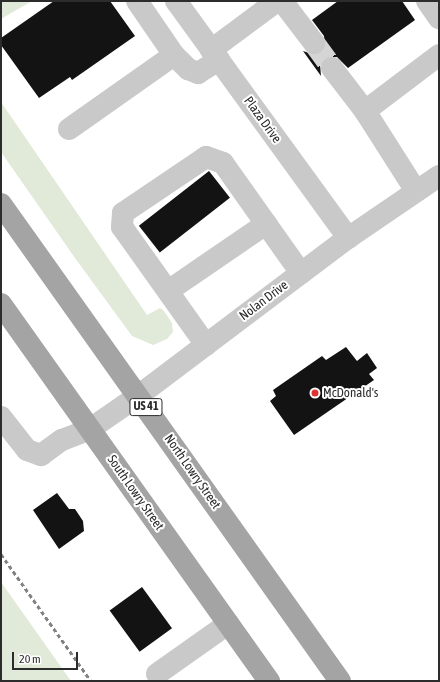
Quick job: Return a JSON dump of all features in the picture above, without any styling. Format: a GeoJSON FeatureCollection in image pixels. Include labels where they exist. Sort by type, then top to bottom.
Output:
{"type":"FeatureCollection","features":[{"type":"Feature","properties":{"kind":"main road","name":"North Lowry Street"},"geometry":{"type":"LineString","coordinates":[[1,204],[340,681]]}},
{"type":"Feature","properties":{"kind":"main road","name":"South Lowry Street"},"geometry":{"type":"LineString","coordinates":[[1,304],[269,681]]}},
{"type":"Feature","properties":{"kind":"street"},"geometry":{"type":"LineString","coordinates":[[137,1],[174,55],[188,69],[198,73],[215,55],[278,1]]}},
{"type":"Feature","properties":{"kind":"street","name":"Plaza Drive"},"geometry":{"type":"LineString","coordinates":[[176,1],[348,238]]}},
{"type":"Feature","properties":{"kind":"street"},"geometry":{"type":"LineString","coordinates":[[282,1],[314,43]]}},
{"type":"Feature","properties":{"kind":"street"},"geometry":{"type":"LineString","coordinates":[[427,1],[439,18]]}},
{"type":"Feature","properties":{"kind":"street"},"geometry":{"type":"LineString","coordinates":[[69,129],[174,55]]}},
{"type":"Feature","properties":{"kind":"street"},"geometry":{"type":"LineString","coordinates":[[365,111],[439,55]]}},
{"type":"Feature","properties":{"kind":"street"},"geometry":{"type":"LineString","coordinates":[[332,68],[365,111],[416,191]]}},
{"type":"Feature","properties":{"kind":"street"},"geometry":{"type":"LineString","coordinates":[[206,345],[122,227],[123,213],[206,157],[223,163],[301,273]]}},
{"type":"Feature","properties":{"kind":"street","name":"Nolan Drive"},"geometry":{"type":"LineString","coordinates":[[1,417],[27,450],[41,455],[62,440],[90,429],[138,396],[348,238],[439,176]]}},
{"type":"Feature","properties":{"kind":"street"},"geometry":{"type":"LineString","coordinates":[[168,292],[266,224]]}},
{"type":"Feature","properties":{"kind":"street"},"geometry":{"type":"LineString","coordinates":[[158,674],[228,624]]}},
{"type":"Feature","properties":{"kind":"green space"},"geometry":{"type":"Polygon","coordinates":[[[1,1],[32,1],[1,19],[1,1]]]}},
{"type":"Feature","properties":{"kind":"green space"},"geometry":{"type":"Polygon","coordinates":[[[1,102],[147,315],[160,308],[164,311],[172,323],[173,332],[167,339],[153,345],[132,336],[75,258],[1,152],[1,102]]]}},
{"type":"Feature","properties":{"kind":"green space"},"geometry":{"type":"Polygon","coordinates":[[[1,582],[71,681],[1,681],[1,582]]]}},
{"type":"Feature","properties":{"kind":"building"},"geometry":{"type":"Polygon","coordinates":[[[54,1],[110,1],[135,36],[72,80],[70,77],[39,98],[1,45],[1,38],[54,1]]]}},
{"type":"Feature","properties":{"kind":"building"},"geometry":{"type":"Polygon","coordinates":[[[338,1],[402,1],[415,20],[348,68],[337,57],[325,58],[320,64],[321,76],[303,51],[315,55],[325,48],[324,36],[312,20],[338,1]]]}},
{"type":"Feature","properties":{"kind":"building"},"geometry":{"type":"Polygon","coordinates":[[[209,171],[230,198],[160,253],[139,226],[209,171]]]}},
{"type":"Feature","properties":{"kind":"building","name":"McDonald's"},"geometry":{"type":"Polygon","coordinates":[[[346,347],[357,361],[367,353],[377,368],[369,374],[374,380],[294,435],[270,401],[276,396],[273,390],[322,356],[326,360],[346,347]]]}},
{"type":"Feature","properties":{"kind":"building"},"geometry":{"type":"Polygon","coordinates":[[[57,493],[69,509],[75,509],[83,521],[84,531],[59,549],[33,510],[57,493]]]}},
{"type":"Feature","properties":{"kind":"building"},"geometry":{"type":"Polygon","coordinates":[[[142,587],[172,628],[140,652],[110,611],[142,587]]]}},
{"type":"Feature","properties":{"kind":"tunnel"},"geometry":{"type":"LineString","coordinates":[[314,43],[332,68]]}},
{"type":"Feature","properties":{"kind":"railway"},"geometry":{"type":"LineString","coordinates":[[1,554],[91,681]]}},
{"type":"Feature","properties":{"kind":"place","name":"McDonald's"},"geometry":{"type":"Point","coordinates":[315,393]}}]}
